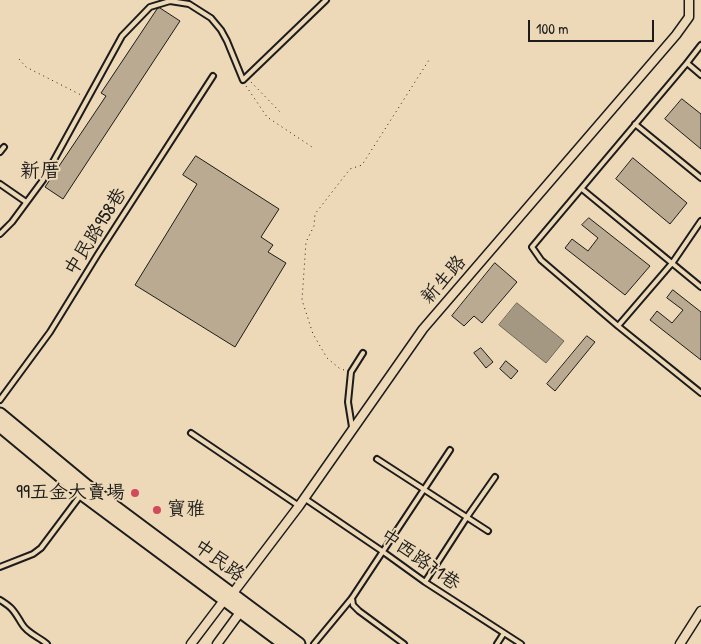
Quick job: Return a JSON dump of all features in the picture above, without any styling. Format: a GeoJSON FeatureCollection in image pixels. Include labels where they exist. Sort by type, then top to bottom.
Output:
{"type":"FeatureCollection","features":[{"type":"Feature","properties":{"kind":"main road","name":"中民路"},"geometry":{"type":"LineString","coordinates":[[0,414],[85,490]]}},
{"type":"Feature","properties":{"kind":"main road","name":"中民路"},"geometry":{"type":"LineString","coordinates":[[0,426],[229,596],[299,644]]}},
{"type":"Feature","properties":{"kind":"main road","name":"中民路"},"geometry":{"type":"LineString","coordinates":[[229,596],[241,611],[284,644]]}},
{"type":"Feature","properties":{"kind":"street","name":"新生路"},"geometry":{"type":"LineString","coordinates":[[191,644],[299,506],[423,329],[690,17],[689,0]]}},
{"type":"Feature","properties":{"kind":"street"},"geometry":{"type":"LineString","coordinates":[[217,644],[241,611]]}},
{"type":"Feature","properties":{"kind":"street"},"geometry":{"type":"LineString","coordinates":[[680,644],[700,616]]}},
{"type":"Feature","properties":{"kind":"lane"},"geometry":{"type":"LineString","coordinates":[[0,234],[12,222],[43,180],[122,36],[150,7],[170,1],[189,4],[211,18],[227,40],[244,79],[326,0]]}},
{"type":"Feature","properties":{"kind":"lane"},"geometry":{"type":"LineString","coordinates":[[701,44],[532,247],[541,260],[618,326],[701,392]]}},
{"type":"Feature","properties":{"kind":"lane"},"geometry":{"type":"LineString","coordinates":[[687,63],[701,75]]}},
{"type":"Feature","properties":{"kind":"lane","name":"中民路958巷"},"geometry":{"type":"LineString","coordinates":[[0,400],[50,332],[213,76]]}},
{"type":"Feature","properties":{"kind":"lane"},"geometry":{"type":"LineString","coordinates":[[634,124],[701,178]]}},
{"type":"Feature","properties":{"kind":"lane"},"geometry":{"type":"LineString","coordinates":[[0,152],[4,146]]}},
{"type":"Feature","properties":{"kind":"lane"},"geometry":{"type":"LineString","coordinates":[[0,184],[26,202]]}},
{"type":"Feature","properties":{"kind":"lane"},"geometry":{"type":"LineString","coordinates":[[582,189],[701,287]]}},
{"type":"Feature","properties":{"kind":"lane"},"geometry":{"type":"LineString","coordinates":[[618,326],[673,262],[701,221]]}},
{"type":"Feature","properties":{"kind":"lane"},"geometry":{"type":"LineString","coordinates":[[352,430],[348,402],[351,372],[363,353]]}},
{"type":"Feature","properties":{"kind":"lane"},"geometry":{"type":"LineString","coordinates":[[191,433],[299,506]]}},
{"type":"Feature","properties":{"kind":"lane"},"geometry":{"type":"LineString","coordinates":[[314,644],[352,598],[450,450]]}},
{"type":"Feature","properties":{"kind":"lane"},"geometry":{"type":"LineString","coordinates":[[377,459],[488,531]]}},
{"type":"Feature","properties":{"kind":"lane"},"geometry":{"type":"LineString","coordinates":[[425,582],[495,477]]}},
{"type":"Feature","properties":{"kind":"lane"},"geometry":{"type":"LineString","coordinates":[[0,567],[33,554],[41,548],[85,490]]}},
{"type":"Feature","properties":{"kind":"lane","name":"中西路71巷"},"geometry":{"type":"LineString","coordinates":[[304,498],[425,582],[521,644]]}},
{"type":"Feature","properties":{"kind":"lane"},"geometry":{"type":"LineString","coordinates":[[352,598],[353,605],[359,611],[404,644]]}},
{"type":"Feature","properties":{"kind":"lane"},"geometry":{"type":"LineString","coordinates":[[0,600],[10,606],[20,618],[22,624],[47,644]]}},
{"type":"Feature","properties":{"kind":"lane"},"geometry":{"type":"LineString","coordinates":[[497,644],[504,633]]}},
{"type":"Feature","properties":{"kind":"path"},"geometry":{"type":"LineString","coordinates":[[19,59],[26,67],[89,99]]}},
{"type":"Feature","properties":{"kind":"path"},"geometry":{"type":"LineString","coordinates":[[351,372],[339,368],[327,358],[313,334],[302,300],[306,242],[314,226],[315,214],[350,169],[362,165],[429,60]]}},
{"type":"Feature","properties":{"kind":"path"},"geometry":{"type":"LineString","coordinates":[[244,79],[282,114]]}},
{"type":"Feature","properties":{"kind":"path"},"geometry":{"type":"LineString","coordinates":[[244,79],[267,117],[312,147]]}},
{"type":"Feature","properties":{"kind":"shaded area"},"geometry":{"type":"Polygon","coordinates":[[[517,303],[564,341],[546,363],[499,325],[517,303]]]}},
{"type":"Feature","properties":{"kind":"building"},"geometry":{"type":"Polygon","coordinates":[[[160,8],[180,21],[63,199],[45,187],[106,96],[101,93],[157,9],[160,8]]]}},
{"type":"Feature","properties":{"kind":"building"},"geometry":{"type":"Polygon","coordinates":[[[682,99],[701,114],[701,149],[665,119],[682,99]]]}},
{"type":"Feature","properties":{"kind":"building"},"geometry":{"type":"Polygon","coordinates":[[[196,156],[279,209],[261,237],[273,245],[268,252],[286,263],[235,347],[135,285],[197,184],[183,175],[196,156]]]}},
{"type":"Feature","properties":{"kind":"building"},"geometry":{"type":"Polygon","coordinates":[[[633,158],[687,203],[670,224],[616,179],[633,158]]]}},
{"type":"Feature","properties":{"kind":"building"},"geometry":{"type":"Polygon","coordinates":[[[589,218],[650,266],[625,295],[565,248],[572,239],[588,251],[598,238],[582,225],[589,218]]]}},
{"type":"Feature","properties":{"kind":"building"},"geometry":{"type":"Polygon","coordinates":[[[495,263],[517,282],[482,323],[474,316],[464,326],[452,316],[495,263]]]}},
{"type":"Feature","properties":{"kind":"building"},"geometry":{"type":"Polygon","coordinates":[[[673,290],[701,312],[701,360],[650,320],[657,311],[672,323],[683,310],[667,298],[673,290]]]}},
{"type":"Feature","properties":{"kind":"building"},"geometry":{"type":"Polygon","coordinates":[[[587,336],[595,342],[555,391],[547,384],[587,336]]]}},
{"type":"Feature","properties":{"kind":"building"},"geometry":{"type":"Polygon","coordinates":[[[481,348],[493,362],[486,368],[474,353],[481,348]]]}},
{"type":"Feature","properties":{"kind":"building"},"geometry":{"type":"Polygon","coordinates":[[[506,361],[518,371],[511,379],[500,369],[506,361]]]}},
{"type":"Feature","properties":{"kind":"place","name":"99五金大賣場"},"geometry":{"type":"Point","coordinates":[135,493]}},
{"type":"Feature","properties":{"kind":"place","name":"寶雅"},"geometry":{"type":"Point","coordinates":[157,510]}},
{"type":"Feature","properties":{"kind":"district","name":"新厝"},"geometry":{"type":"Point","coordinates":[40,172]}}]}
